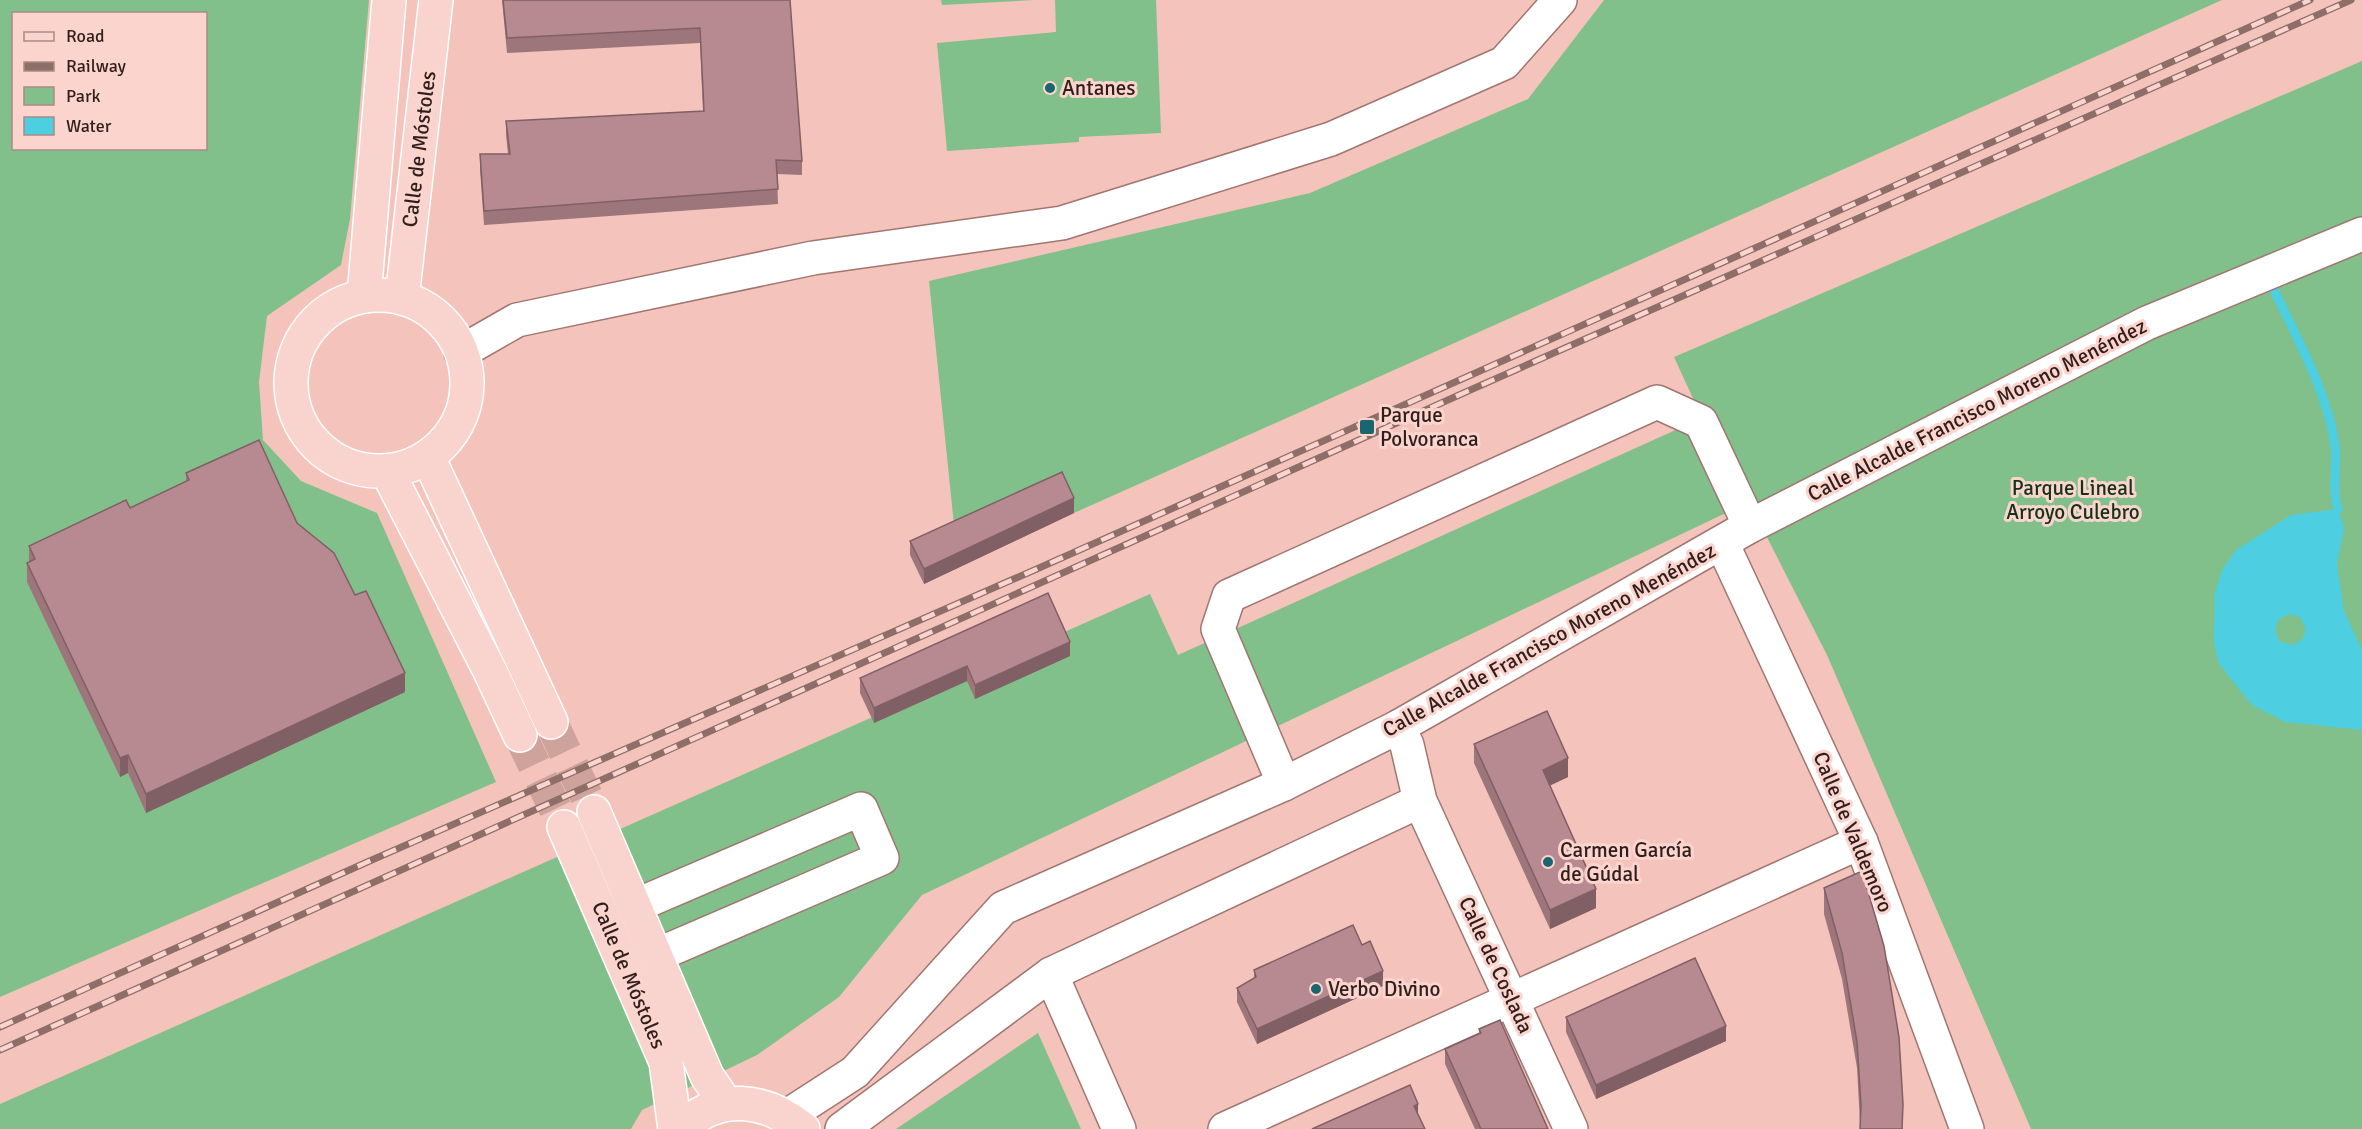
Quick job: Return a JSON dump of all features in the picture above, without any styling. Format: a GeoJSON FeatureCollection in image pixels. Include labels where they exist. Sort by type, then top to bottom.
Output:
{"type":"FeatureCollection","features":[{"type":"Feature","properties":{"kind":"main road","name":"Calle de Móstoles"},"geometry":{"type":"LineString","coordinates":[[364,296],[389,0]]}},
{"type":"Feature","properties":{"kind":"main road","name":"Calle de Móstoles"},"geometry":{"type":"LineString","coordinates":[[402,298],[436,0]]}},
{"type":"Feature","properties":{"kind":"main road"},"geometry":{"type":"LineString","coordinates":[[383,295],[402,298],[427,309],[447,328],[461,352],[467,381],[463,411],[449,437],[428,457],[408,466],[387,471],[357,469],[330,457],[308,436],[294,409],[291,379],[297,350],[312,325],[336,306],[364,296],[383,295]]}},
{"type":"Feature","properties":{"kind":"main road"},"geometry":{"type":"LineString","coordinates":[[428,457],[551,722]]}},
{"type":"Feature","properties":{"kind":"main road"},"geometry":{"type":"LineString","coordinates":[[387,471],[490,671],[520,735]]}},
{"type":"Feature","properties":{"kind":"main road","name":"Calle de Móstoles"},"geometry":{"type":"LineString","coordinates":[[594,812],[707,1076],[726,1104]]}},
{"type":"Feature","properties":{"kind":"main road","name":"Calle de Móstoles"},"geometry":{"type":"LineString","coordinates":[[564,827],[666,1062],[675,1129]]}},
{"type":"Feature","properties":{"kind":"main road"},"geometry":{"type":"LineString","coordinates":[[681,1129],[707,1111],[726,1104],[747,1103],[768,1107],[795,1122]]}},
{"type":"Feature","properties":{"kind":"street"},"geometry":{"type":"LineString","coordinates":[[461,352],[517,320],[813,258],[1062,223],[1331,139],[1504,63],[1560,0]]}},
{"type":"Feature","properties":{"kind":"street","name":"Calle Alcalde Francisco Moreno Menéndez"},"geometry":{"type":"LineString","coordinates":[[795,1122],[855,1072],[1003,908],[1284,784],[1398,727],[1750,526],[2147,322],[2362,234]]}},
{"type":"Feature","properties":{"kind":"street"},"geometry":{"type":"LineString","coordinates":[[1284,784],[1218,629],[1229,596],[1657,402],[1701,422],[1750,526]]}},
{"type":"Feature","properties":{"kind":"street","name":"Calle de Valdemoro"},"geometry":{"type":"LineString","coordinates":[[1722,543],[1861,842],[1967,1129]]}},
{"type":"Feature","properties":{"kind":"street","name":"Calle de Coslada"},"geometry":{"type":"LineString","coordinates":[[1398,727],[1407,745],[1420,801],[1571,1129]]}},
{"type":"Feature","properties":{"kind":"street"},"geometry":{"type":"LineString","coordinates":[[842,1129],[1051,974],[1420,801]]}},
{"type":"Feature","properties":{"kind":"street"},"geometry":{"type":"LineString","coordinates":[[635,906],[861,809],[882,858],[657,955]]}},
{"type":"Feature","properties":{"kind":"street"},"geometry":{"type":"LineString","coordinates":[[1225,1129],[1861,842]]}},
{"type":"Feature","properties":{"kind":"street"},"geometry":{"type":"LineString","coordinates":[[1051,974],[1119,1129]]}},
{"type":"Feature","properties":{"kind":"green space"},"geometry":{"type":"Polygon","coordinates":[[[0,0],[369,0],[350,219],[341,265],[267,316],[259,382],[263,440],[301,481],[377,513],[496,782],[0,997],[0,0]]]}},
{"type":"Feature","properties":{"kind":"green space"},"geometry":{"type":"Polygon","coordinates":[[[941,0],[1035,0],[942,5],[941,0]]]}},
{"type":"Feature","properties":{"kind":"green space","name":"Antanes"},"geometry":{"type":"Polygon","coordinates":[[[1055,0],[1156,0],[1161,133],[1079,137],[1079,142],[947,151],[937,43],[1056,32],[1055,0]]]}},
{"type":"Feature","properties":{"kind":"green space"},"geometry":{"type":"Polygon","coordinates":[[[1604,0],[2222,0],[1074,513],[1063,487],[955,535],[929,281],[1310,193],[1528,99],[1604,0]]]}},
{"type":"Feature","properties":{"kind":"green space","name":"Parque Lineal Arroyo Culebro"},"geometry":{"type":"Polygon","coordinates":[[[2362,61],[2362,1129],[2031,1129],[1827,655],[1749,502],[922,895],[839,997],[757,1055],[642,1110],[631,1129],[0,1129],[0,1104],[1150,594],[1178,655],[1702,418],[1674,357],[2362,61]]]}},
{"type":"Feature","properties":{"kind":"green space"},"geometry":{"type":"Polygon","coordinates":[[[1038,1033],[1081,1129],[896,1129],[1038,1033]]]}},
{"type":"Feature","properties":{"kind":"water"},"geometry":{"type":"Polygon","coordinates":[[[2338,509],[2344,528],[2337,564],[2344,611],[2362,650],[2362,730],[2285,722],[2252,705],[2219,664],[2214,643],[2215,593],[2222,570],[2236,550],[2291,515],[2338,509]],[[2289,614],[2279,619],[2275,630],[2279,641],[2291,645],[2302,640],[2306,629],[2300,617],[2289,614]]]}},
{"type":"Feature","properties":{"kind":"building"},"geometry":{"type":"Polygon","coordinates":[[[503,0],[790,0],[802,161],[776,160],[778,189],[484,211],[480,154],[510,154],[506,121],[704,111],[700,28],[507,38],[503,0]]]}},
{"type":"Feature","properties":{"kind":"building"},"geometry":{"type":"Polygon","coordinates":[[[259,440],[297,523],[334,553],[355,595],[366,591],[405,673],[146,794],[128,755],[120,758],[27,563],[35,559],[29,546],[126,500],[130,508],[189,480],[186,473],[259,440]]]}},
{"type":"Feature","properties":{"kind":"building"},"geometry":{"type":"Polygon","coordinates":[[[1062,472],[1074,498],[924,569],[910,541],[1062,472]]]}},
{"type":"Feature","properties":{"kind":"building"},"geometry":{"type":"Polygon","coordinates":[[[1048,593],[1070,642],[975,685],[967,666],[874,708],[860,678],[1048,593]]]}},
{"type":"Feature","properties":{"kind":"building","name":"Carmen García de Gúdal"},"geometry":{"type":"Polygon","coordinates":[[[1547,711],[1568,758],[1543,770],[1596,889],[1550,910],[1474,744],[1547,711]]]}},
{"type":"Feature","properties":{"kind":"building"},"geometry":{"type":"Polygon","coordinates":[[[1862,871],[1884,946],[1899,1037],[1903,1104],[1902,1129],[1860,1129],[1861,1105],[1857,1042],[1842,953],[1824,888],[1862,871]]]}},
{"type":"Feature","properties":{"kind":"building","name":"Verbo Divino"},"geometry":{"type":"Polygon","coordinates":[[[1353,925],[1362,945],[1370,941],[1383,971],[1257,1029],[1237,988],[1256,977],[1254,970],[1353,925]]]}},
{"type":"Feature","properties":{"kind":"building"},"geometry":{"type":"Polygon","coordinates":[[[1695,958],[1726,1026],[1596,1085],[1566,1017],[1695,958]]]}},
{"type":"Feature","properties":{"kind":"building"},"geometry":{"type":"Polygon","coordinates":[[[1500,1020],[1548,1129],[1481,1129],[1445,1049],[1481,1033],[1479,1029],[1500,1020]]]}},
{"type":"Feature","properties":{"kind":"building"},"geometry":{"type":"Polygon","coordinates":[[[1410,1085],[1418,1104],[1414,1106],[1425,1129],[1312,1129],[1410,1085]]]}},
{"type":"Feature","properties":{"kind":"waterway"},"geometry":{"type":"LineString","coordinates":[[2272,286],[2318,383],[2331,424],[2336,453],[2335,493],[2338,509],[2332,518]]}},
{"type":"Feature","properties":{"kind":"tunnel"},"geometry":{"type":"LineString","coordinates":[[551,722],[594,812]]}},
{"type":"Feature","properties":{"kind":"tunnel"},"geometry":{"type":"LineString","coordinates":[[520,735],[564,827]]}},
{"type":"Feature","properties":{"kind":"railway"},"geometry":{"type":"LineString","coordinates":[[0,1027],[365,863],[1039,568],[2310,0]]}},
{"type":"Feature","properties":{"kind":"railway"},"geometry":{"type":"LineString","coordinates":[[0,1050],[1468,391],[2351,0]]}},
{"type":"Feature","properties":{"kind":"place","name":"Antanes"},"geometry":{"type":"Point","coordinates":[1050,88]}},
{"type":"Feature","properties":{"kind":"place","name":"Parque Polvoranca"},"geometry":{"type":"Point","coordinates":[1367,427]}},
{"type":"Feature","properties":{"kind":"place","name":"Carmen García de Gúdal"},"geometry":{"type":"Point","coordinates":[1548,862]}},
{"type":"Feature","properties":{"kind":"place","name":"Verbo Divino"},"geometry":{"type":"Point","coordinates":[1316,989]}}]}
